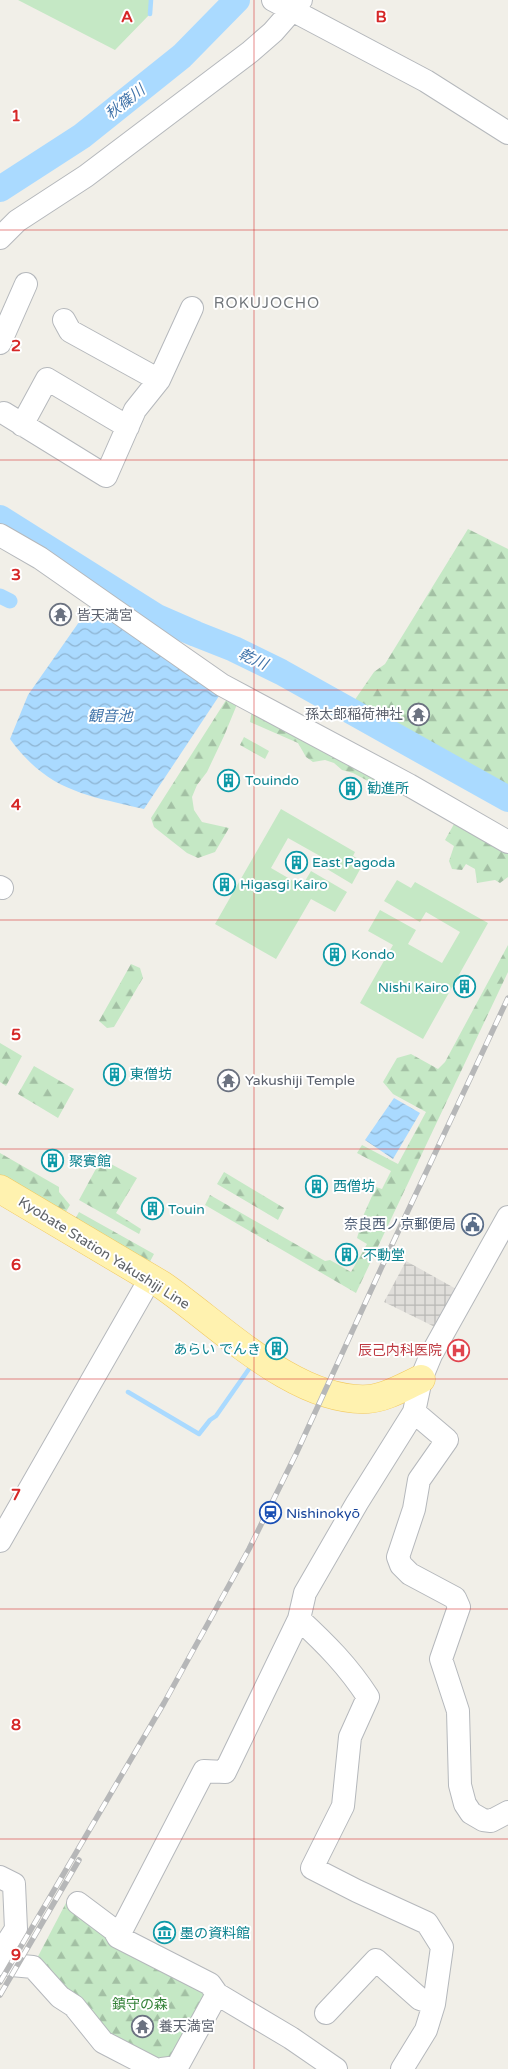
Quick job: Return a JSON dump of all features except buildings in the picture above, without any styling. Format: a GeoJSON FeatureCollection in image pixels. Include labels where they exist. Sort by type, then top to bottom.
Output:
{"type":"FeatureCollection","features":[{"type":"Feature","properties":{"kind":"main road","name":"Kyobate Station Yakushiji Line"},"geometry":{"type":"LineString","coordinates":[[0,1189],[162,1285],[226,1334],[279,1371],[308,1385],[345,1398],[370,1399],[421,1379]]}},
{"type":"Feature","properties":{"kind":"street"},"geometry":{"type":"LineString","coordinates":[[0,238],[17,221],[86,176],[242,58],[273,32],[289,4],[426,81],[508,133]]}},
{"type":"Feature","properties":{"kind":"street"},"geometry":{"type":"LineString","coordinates":[[0,343],[26,284]]}},
{"type":"Feature","properties":{"kind":"street"},"geometry":{"type":"LineString","coordinates":[[128,427],[47,379],[7,417],[106,476],[128,427],[135,410],[159,380],[192,308]]}},
{"type":"Feature","properties":{"kind":"street"},"geometry":{"type":"LineString","coordinates":[[64,320],[70,331],[159,380]]}},
{"type":"Feature","properties":{"kind":"street"},"geometry":{"type":"LineString","coordinates":[[0,535],[40,558],[222,685],[408,785],[508,842]]}},
{"type":"Feature","properties":{"kind":"street"},"geometry":{"type":"LineString","coordinates":[[118,1938],[204,1771],[225,1772],[299,1619],[305,1593],[414,1412],[421,1379],[431,1355],[508,1217]]}},
{"type":"Feature","properties":{"kind":"street"},"geometry":{"type":"LineString","coordinates":[[0,1541],[150,1279]]}},
{"type":"Feature","properties":{"kind":"street"},"geometry":{"type":"LineString","coordinates":[[414,1412],[447,1440],[420,1480],[414,1509],[398,1557],[401,1565],[410,1574],[455,1598],[459,1607],[441,1659],[458,1711],[460,1785],[464,1804],[471,1813],[483,1820],[491,1821],[508,1812]]}},
{"type":"Feature","properties":{"kind":"street"},"geometry":{"type":"LineString","coordinates":[[299,1619],[352,1672],[368,1697],[350,1737],[343,1806],[312,1868],[358,1892],[427,1923],[442,1947],[434,2004],[426,2030],[402,2069]]}},
{"type":"Feature","properties":{"kind":"street"},"geometry":{"type":"LineString","coordinates":[[0,1877],[14,1884],[16,1929],[0,1954]]}},
{"type":"Feature","properties":{"kind":"street"},"geometry":{"type":"LineString","coordinates":[[78,1904],[114,1930],[118,1938],[210,1984],[216,1994],[291,2038],[336,2069]]}},
{"type":"Feature","properties":{"kind":"street"},"geometry":{"type":"LineString","coordinates":[[326,2014],[376,1960],[420,1998],[434,2004]]}},
{"type":"Feature","properties":{"kind":"street"},"geometry":{"type":"LineString","coordinates":[[0,1964],[33,1967],[60,1997],[74,2006],[103,2042],[155,2069]]}},
{"type":"Feature","properties":{"kind":"street"},"geometry":{"type":"LineString","coordinates":[[162,2069],[177,2067],[216,1994]]}},
{"type":"Feature","properties":{"kind":"shaded area"},"geometry":{"type":"Polygon","coordinates":[[[406,1261],[458,1290],[437,1328],[384,1302],[406,1261]]]}},
{"type":"Feature","properties":{"kind":"green space"},"geometry":{"type":"Polygon","coordinates":[[[18,0],[151,0],[150,14],[115,50],[18,0]]]}},
{"type":"Feature","properties":{"kind":"green space"},"geometry":{"type":"Polygon","coordinates":[[[468,529],[508,549],[508,787],[354,701],[374,672],[385,664],[468,529]]]}},
{"type":"Feature","properties":{"kind":"green space"},"geometry":{"type":"Polygon","coordinates":[[[228,697],[238,702],[207,772],[197,785],[192,797],[194,810],[202,822],[229,828],[215,852],[198,858],[187,853],[154,827],[151,818],[228,697]]]}},
{"type":"Feature","properties":{"kind":"green space"},"geometry":{"type":"Polygon","coordinates":[[[252,709],[388,778],[381,788],[353,773],[342,770],[334,763],[325,760],[313,762],[306,757],[298,743],[250,722],[252,709]]]}},
{"type":"Feature","properties":{"kind":"green space"},"geometry":{"type":"Polygon","coordinates":[[[244,737],[269,751],[265,759],[240,745],[244,737]]]}},
{"type":"Feature","properties":{"kind":"green space"},"geometry":{"type":"Polygon","coordinates":[[[281,809],[355,852],[353,856],[364,862],[352,884],[317,863],[320,856],[288,838],[271,868],[302,886],[311,871],[347,892],[335,912],[311,899],[276,959],[215,924],[281,809]]]}},
{"type":"Feature","properties":{"kind":"green space"},"geometry":{"type":"Polygon","coordinates":[[[458,817],[508,847],[508,877],[500,883],[495,880],[477,883],[475,869],[466,864],[462,870],[452,869],[449,861],[454,846],[445,840],[458,817]]]}},
{"type":"Feature","properties":{"kind":"green space"},"geometry":{"type":"Polygon","coordinates":[[[397,880],[411,888],[415,882],[488,923],[423,1039],[360,1003],[393,945],[368,931],[380,910],[416,930],[408,944],[442,963],[460,932],[426,912],[420,922],[384,901],[397,880]]]}},
{"type":"Feature","properties":{"kind":"green space"},"geometry":{"type":"Polygon","coordinates":[[[508,945],[508,972],[356,1293],[205,1205],[210,1195],[325,1261],[330,1260],[351,1272],[367,1244],[357,1238],[364,1214],[376,1187],[382,1189],[391,1171],[357,1153],[362,1145],[398,1164],[426,1112],[393,1094],[383,1082],[397,1058],[411,1054],[438,1069],[445,1062],[508,945]]]}},
{"type":"Feature","properties":{"kind":"green space"},"geometry":{"type":"Polygon","coordinates":[[[131,964],[140,968],[143,978],[114,1027],[107,1028],[99,1021],[131,964]]]}},
{"type":"Feature","properties":{"kind":"green space"},"geometry":{"type":"Polygon","coordinates":[[[0,1043],[22,1056],[6,1086],[0,1082],[0,1043]]]}},
{"type":"Feature","properties":{"kind":"green space"},"geometry":{"type":"Polygon","coordinates":[[[34,1066],[74,1089],[58,1118],[18,1094],[34,1066]]]}},
{"type":"Feature","properties":{"kind":"green space"},"geometry":{"type":"Polygon","coordinates":[[[0,1153],[59,1187],[59,1192],[70,1205],[64,1215],[0,1178],[0,1153]]]}},
{"type":"Feature","properties":{"kind":"green space"},"geometry":{"type":"Polygon","coordinates":[[[111,1164],[137,1178],[116,1213],[141,1229],[139,1234],[79,1200],[98,1165],[111,1164]]]}},
{"type":"Feature","properties":{"kind":"green space"},"geometry":{"type":"Polygon","coordinates":[[[224,1172],[284,1208],[278,1220],[217,1184],[224,1172]]]}},
{"type":"Feature","properties":{"kind":"green space"},"geometry":{"type":"Polygon","coordinates":[[[79,1212],[154,1254],[147,1267],[73,1223],[79,1212]]]}},
{"type":"Feature","properties":{"kind":"green space","name":"鎮守の森"},"geometry":{"type":"Polygon","coordinates":[[[68,1899],[210,1984],[177,2066],[104,2041],[33,1966],[68,1899]]]}},
{"type":"Feature","properties":{"kind":"water","name":"観音池"},"geometry":{"type":"Polygon","coordinates":[[[93,602],[221,693],[144,809],[69,788],[39,770],[10,739],[28,695],[93,602]]]}},
{"type":"Feature","properties":{"kind":"water"},"geometry":{"type":"Polygon","coordinates":[[[394,1098],[420,1113],[393,1159],[365,1140],[394,1098]]]}},
{"type":"Feature","properties":{"kind":"waterway"},"geometry":{"type":"LineString","coordinates":[[150,14],[151,0]]}},
{"type":"Feature","properties":{"kind":"waterway","name":"秋篠川"},"geometry":{"type":"LineString","coordinates":[[0,189],[82,136],[182,56],[237,0]]}},
{"type":"Feature","properties":{"kind":"waterway","name":"乾川"},"geometry":{"type":"LineString","coordinates":[[0,518],[157,617],[234,649],[281,672],[508,799]]}},
{"type":"Feature","properties":{"kind":"waterway"},"geometry":{"type":"LineString","coordinates":[[0,596],[10,601]]}},
{"type":"Feature","properties":{"kind":"waterway"},"geometry":{"type":"LineString","coordinates":[[128,1392],[199,1434],[210,1420],[216,1416],[251,1366]]}},
{"type":"Feature","properties":{"kind":"railway"},"geometry":{"type":"LineString","coordinates":[[0,1982],[164,1703],[249,1549],[296,1454],[508,998]]}},
{"type":"Feature","properties":{"kind":"railway"},"geometry":{"type":"LineString","coordinates":[[0,1995],[79,1860]]}},
{"type":"Feature","properties":{"kind":"place","name":"皆天満宮"},"geometry":{"type":"Point","coordinates":[61,615]}},
{"type":"Feature","properties":{"kind":"place","name":"孫太郎稲荷神社"},"geometry":{"type":"Point","coordinates":[419,714]}},
{"type":"Feature","properties":{"kind":"place","name":"Touindo"},"geometry":{"type":"Point","coordinates":[229,780]}},
{"type":"Feature","properties":{"kind":"place","name":"勧進所"},"geometry":{"type":"Point","coordinates":[351,788]}},
{"type":"Feature","properties":{"kind":"place","name":"East Pagoda"},"geometry":{"type":"Point","coordinates":[296,862]}},
{"type":"Feature","properties":{"kind":"place","name":"Higasgi Kairo"},"geometry":{"type":"Point","coordinates":[224,884]}},
{"type":"Feature","properties":{"kind":"place","name":"Kondo"},"geometry":{"type":"Point","coordinates":[335,954]}},
{"type":"Feature","properties":{"kind":"place","name":"Nishi Kairo"},"geometry":{"type":"Point","coordinates":[465,987]}},
{"type":"Feature","properties":{"kind":"place","name":"東僧坊"},"geometry":{"type":"Point","coordinates":[114,1074]}},
{"type":"Feature","properties":{"kind":"place","name":"Yakushiji Temple"},"geometry":{"type":"Point","coordinates":[229,1080]}},
{"type":"Feature","properties":{"kind":"place","name":"聚賓館"},"geometry":{"type":"Point","coordinates":[53,1161]}},
{"type":"Feature","properties":{"kind":"place","name":"西僧坊"},"geometry":{"type":"Point","coordinates":[317,1186]}},
{"type":"Feature","properties":{"kind":"place","name":"Touin"},"geometry":{"type":"Point","coordinates":[152,1209]}},
{"type":"Feature","properties":{"kind":"place","name":"奈良西ノ京郵便局"},"geometry":{"type":"Point","coordinates":[472,1224]}},
{"type":"Feature","properties":{"kind":"place","name":"不動堂"},"geometry":{"type":"Point","coordinates":[347,1255]}},
{"type":"Feature","properties":{"kind":"place","name":"あらい でんき"},"geometry":{"type":"Point","coordinates":[277,1349]}},
{"type":"Feature","properties":{"kind":"place","name":"辰己内科医院"},"geometry":{"type":"Point","coordinates":[458,1350]}},
{"type":"Feature","properties":{"kind":"place","name":"Nishinokyō"},"geometry":{"type":"Point","coordinates":[270,1513]}},
{"type":"Feature","properties":{"kind":"place","name":"墨の資料館"},"geometry":{"type":"Point","coordinates":[164,1933]}},
{"type":"Feature","properties":{"kind":"place","name":"養天満宮"},"geometry":{"type":"Point","coordinates":[143,2026]}},
{"type":"Feature","properties":{"kind":"district","name":"ROKUJOCHO"},"geometry":{"type":"Point","coordinates":[267,303]}}]}
